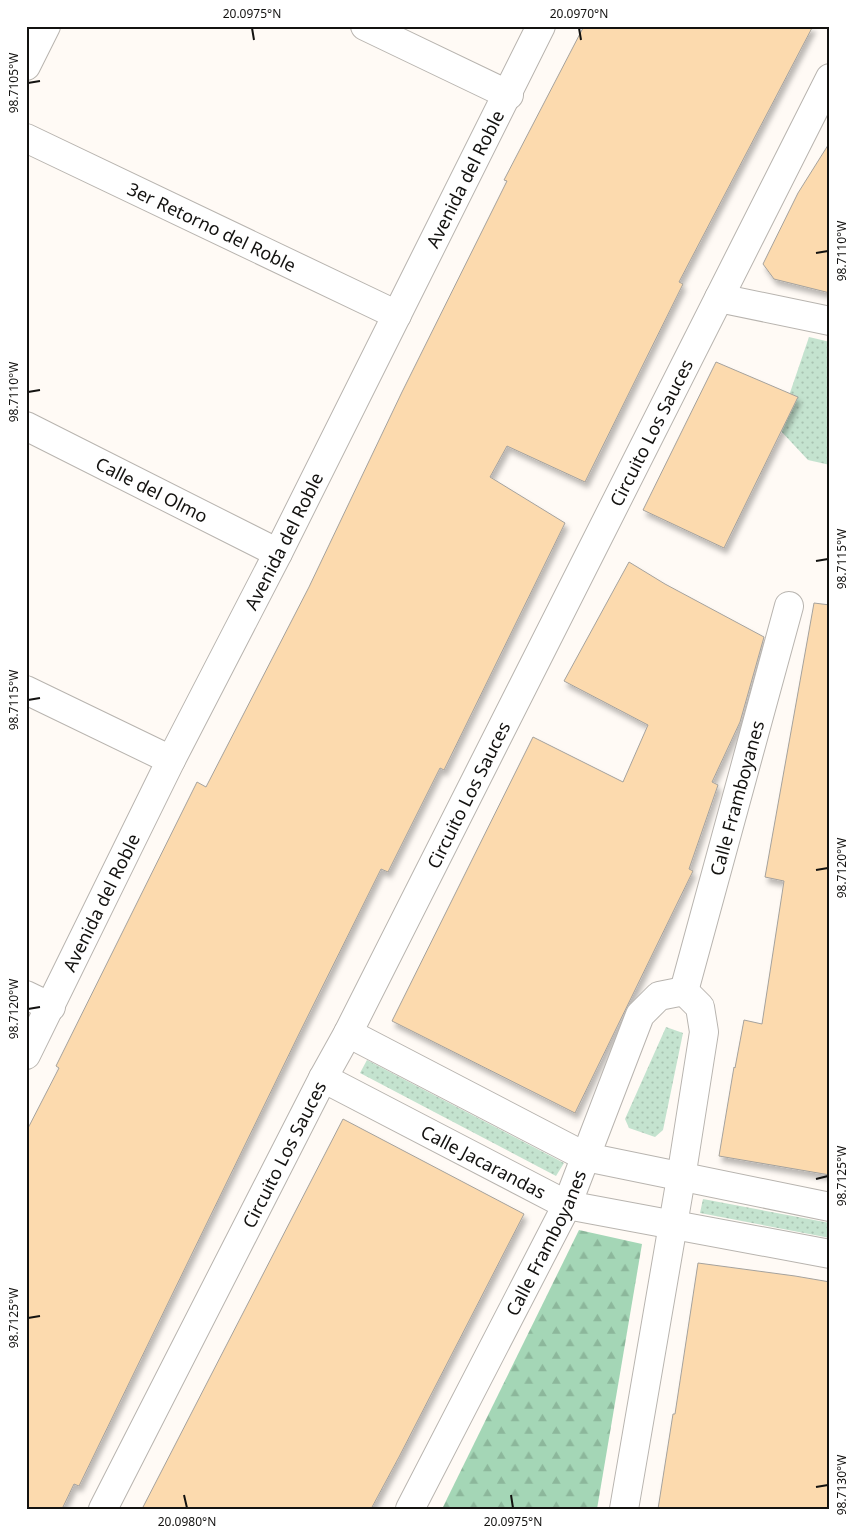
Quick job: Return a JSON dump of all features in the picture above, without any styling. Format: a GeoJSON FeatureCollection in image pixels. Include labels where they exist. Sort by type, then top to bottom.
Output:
{"type":"FeatureCollection","features":[{"type":"Feature","properties":{"kind":"street"},"geometry":{"type":"LineString","coordinates":[[26,66],[46,26]]}},
{"type":"Feature","properties":{"kind":"street"},"geometry":{"type":"LineString","coordinates":[[364,26],[508,95]]}},
{"type":"Feature","properties":{"kind":"street","name":"Avenida del Roble"},"geometry":{"type":"LineString","coordinates":[[26,1055],[51,1008],[171,760],[278,553],[541,26]]}},
{"type":"Feature","properties":{"kind":"street","name":"Circuito Los Sauces"},"geometry":{"type":"LineString","coordinates":[[103,1509],[322,1078],[348,1033],[830,78]]}},
{"type":"Feature","properties":{"kind":"street","name":"3er Retorno del Roble"},"geometry":{"type":"LineString","coordinates":[[26,138],[397,316]]}},
{"type":"Feature","properties":{"kind":"street"},"geometry":{"type":"LineString","coordinates":[[719,298],[830,321]]}},
{"type":"Feature","properties":{"kind":"street","name":"Calle del Olmo"},"geometry":{"type":"LineString","coordinates":[[26,426],[278,553]]}},
{"type":"Feature","properties":{"kind":"street","name":"Calle Framboyanes"},"geometry":{"type":"LineString","coordinates":[[410,1509],[566,1205],[586,1158],[640,1015],[659,996],[684,991],[790,606]]}},
{"type":"Feature","properties":{"kind":"street"},"geometry":{"type":"LineString","coordinates":[[26,690],[171,760]]}},
{"type":"Feature","properties":{"kind":"street"},"geometry":{"type":"LineString","coordinates":[[624,1509],[704,1032],[700,1007],[684,991]]}},
{"type":"Feature","properties":{"kind":"street"},"geometry":{"type":"LineString","coordinates":[[26,995],[51,1008]]}},
{"type":"Feature","properties":{"kind":"street"},"geometry":{"type":"LineString","coordinates":[[348,1033],[586,1158],[830,1207]]}},
{"type":"Feature","properties":{"kind":"street","name":"Calle Jacarandas"},"geometry":{"type":"LineString","coordinates":[[322,1078],[566,1205],[830,1254]]}},
{"type":"Feature","properties":{"kind":"green space"},"geometry":{"type":"Polygon","coordinates":[[[809,337],[830,342],[830,465],[808,460],[778,428],[809,337]]]}},
{"type":"Feature","properties":{"kind":"green space"},"geometry":{"type":"Polygon","coordinates":[[[666,1027],[683,1033],[663,1130],[655,1137],[629,1128],[625,1119],[666,1027]]]}},
{"type":"Feature","properties":{"kind":"green space"},"geometry":{"type":"Polygon","coordinates":[[[367,1060],[564,1163],[556,1176],[360,1073],[367,1060]]]}},
{"type":"Feature","properties":{"kind":"green space"},"geometry":{"type":"Polygon","coordinates":[[[703,1199],[830,1223],[830,1238],[700,1213],[703,1199]]]}},
{"type":"Feature","properties":{"kind":"green space"},"geometry":{"type":"Polygon","coordinates":[[[579,1230],[642,1244],[597,1509],[442,1509],[579,1230]]]}},
{"type":"Feature","properties":{"kind":"building"},"geometry":{"type":"Polygon","coordinates":[[[584,26],[813,26],[679,282],[683,284],[585,482],[507,446],[490,477],[565,523],[444,770],[440,768],[388,872],[381,869],[79,1486],[74,1484],[62,1509],[26,1509],[26,1132],[59,1068],[56,1066],[197,782],[206,787],[309,587],[402,392],[507,181],[504,180],[584,26]]]}},
{"type":"Feature","properties":{"kind":"building"},"geometry":{"type":"Polygon","coordinates":[[[830,142],[830,293],[774,279],[763,264],[798,193],[830,142]]]}},
{"type":"Feature","properties":{"kind":"building"},"geometry":{"type":"Polygon","coordinates":[[[716,362],[798,397],[724,548],[643,510],[716,362]]]}},
{"type":"Feature","properties":{"kind":"building"},"geometry":{"type":"Polygon","coordinates":[[[629,562],[665,584],[764,637],[740,722],[712,782],[718,785],[689,869],[693,871],[575,1113],[392,1021],[533,737],[623,782],[648,725],[564,681],[629,562]]]}},
{"type":"Feature","properties":{"kind":"building"},"geometry":{"type":"Polygon","coordinates":[[[814,603],[830,605],[830,1175],[719,1156],[744,1020],[762,1024],[784,881],[765,877],[814,603]]]}},
{"type":"Feature","properties":{"kind":"building"},"geometry":{"type":"Polygon","coordinates":[[[343,1119],[524,1214],[399,1457],[371,1509],[142,1509],[343,1119]]]}},
{"type":"Feature","properties":{"kind":"building"},"geometry":{"type":"Polygon","coordinates":[[[698,1263],[830,1282],[830,1509],[658,1509],[673,1414],[675,1414],[698,1263]]]}}]}
